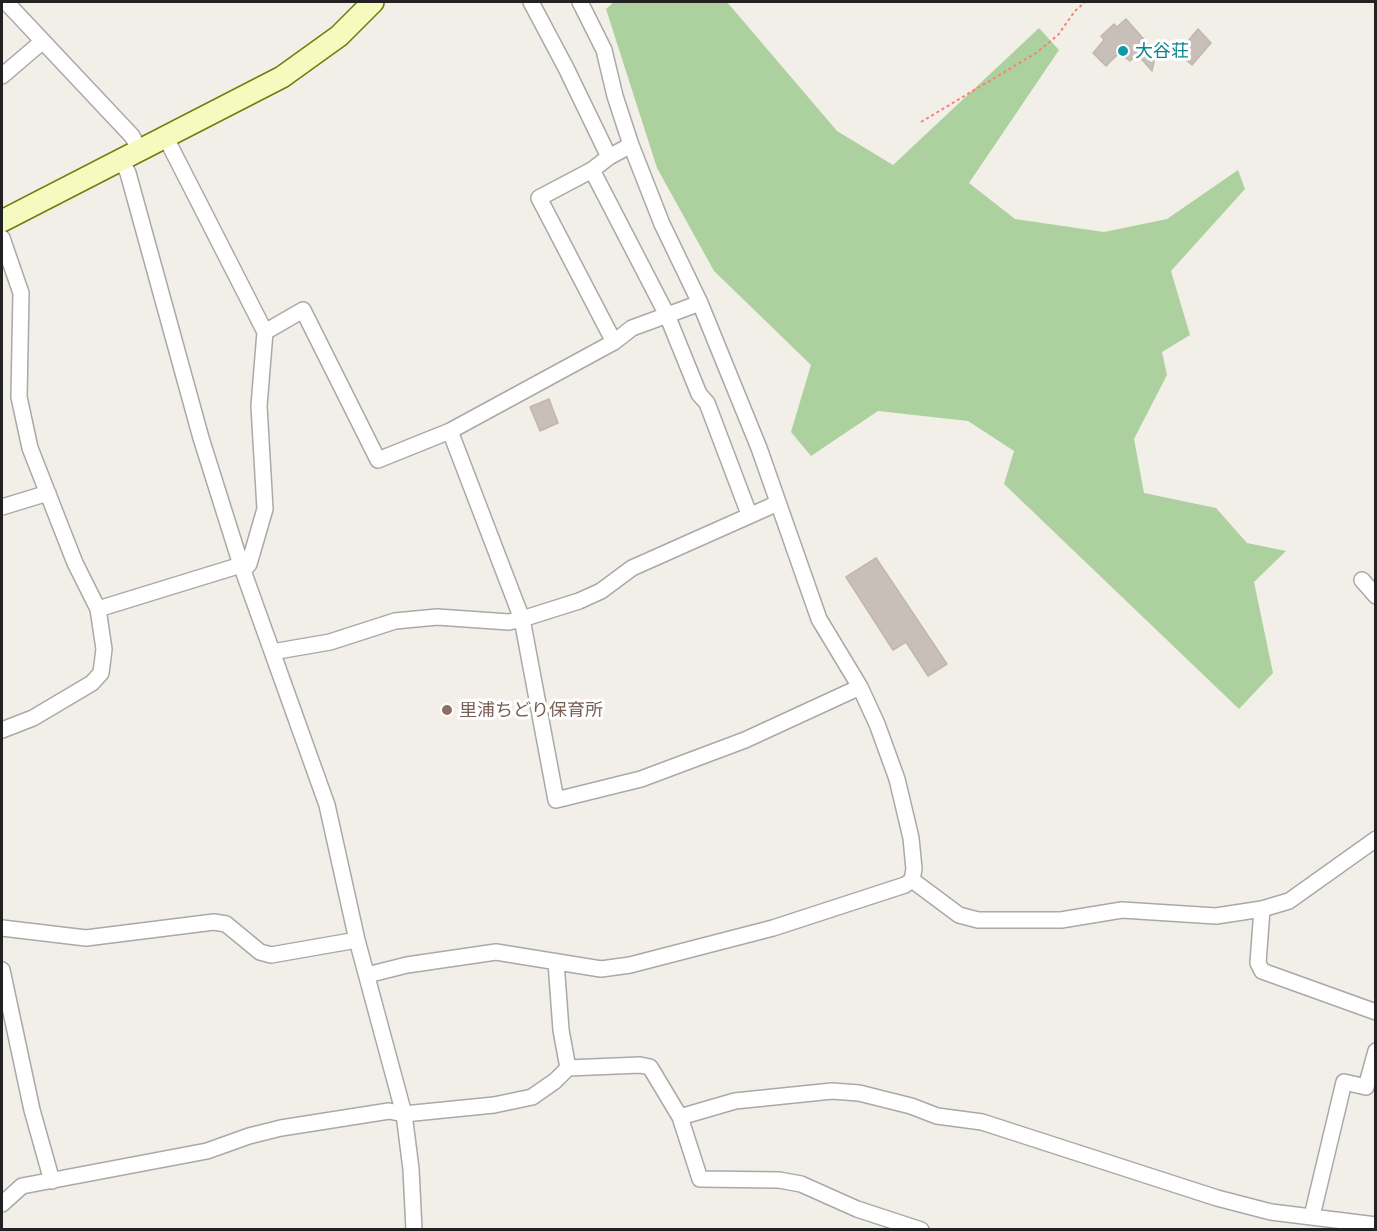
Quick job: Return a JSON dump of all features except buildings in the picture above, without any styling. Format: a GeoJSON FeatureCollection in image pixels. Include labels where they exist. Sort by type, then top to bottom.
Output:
{"type":"FeatureCollection","features":[{"type":"Feature","properties":{"kind":"street"},"geometry":{"type":"LineString","coordinates":[[6,2],[132,136],[139,149]]}},
{"type":"Feature","properties":{"kind":"street"},"geometry":{"type":"LineString","coordinates":[[2,220],[282,77],[339,36],[373,2]]}},
{"type":"Feature","properties":{"kind":"street"},"geometry":{"type":"LineString","coordinates":[[531,2],[609,157]]}},
{"type":"Feature","properties":{"kind":"street"},"geometry":{"type":"LineString","coordinates":[[367,975],[407,965],[496,952],[601,969],[647,961],[773,928],[905,885],[912,880],[914,869],[911,838],[897,779],[860,687],[819,619],[778,503],[700,303],[662,224],[631,146],[615,96],[604,50],[580,2]]}},
{"type":"Feature","properties":{"kind":"street"},"geometry":{"type":"LineString","coordinates":[[2,76],[43,41]]}},
{"type":"Feature","properties":{"kind":"street"},"geometry":{"type":"LineString","coordinates":[[98,609],[242,568],[249,564],[265,509],[259,406],[265,332],[165,136]]}},
{"type":"Feature","properties":{"kind":"street"},"geometry":{"type":"LineString","coordinates":[[614,342],[539,198],[631,146]]}},
{"type":"Feature","properties":{"kind":"street"},"geometry":{"type":"LineString","coordinates":[[120,158],[128,173],[201,438],[242,568],[327,805],[357,940],[404,1114],[411,1169],[414,1230]]}},
{"type":"Feature","properties":{"kind":"street"},"geometry":{"type":"LineString","coordinates":[[592,170],[667,315],[699,394],[707,403],[749,514]]}},
{"type":"Feature","properties":{"kind":"street"},"geometry":{"type":"LineString","coordinates":[[2,238],[21,293],[19,397],[30,448],[75,563],[98,609],[104,649],[101,673],[92,683],[33,718],[2,730]]}},
{"type":"Feature","properties":{"kind":"street"},"geometry":{"type":"LineString","coordinates":[[265,332],[303,309],[378,460],[450,431],[614,342],[632,328],[700,303]]}},
{"type":"Feature","properties":{"kind":"street"},"geometry":{"type":"LineString","coordinates":[[450,431],[522,619],[556,800],[631,782],[683,764],[745,740],[860,687]]}},
{"type":"Feature","properties":{"kind":"street"},"geometry":{"type":"LineString","coordinates":[[2,507],[48,493]]}},
{"type":"Feature","properties":{"kind":"street"},"geometry":{"type":"LineString","coordinates":[[272,652],[330,642],[395,621],[437,617],[509,622],[522,619],[579,601],[601,591],[632,568],[778,503]]}},
{"type":"Feature","properties":{"kind":"street"},"geometry":{"type":"LineString","coordinates":[[1362,580],[1376,597]]}},
{"type":"Feature","properties":{"kind":"street"},"geometry":{"type":"LineString","coordinates":[[912,880],[959,915],[978,920],[1061,920],[1122,910],[1216,916],[1262,909],[1289,901],[1376,839]]}},
{"type":"Feature","properties":{"kind":"street"},"geometry":{"type":"LineString","coordinates":[[1262,909],[1258,963],[1262,970],[1376,1012]]}},
{"type":"Feature","properties":{"kind":"street"},"geometry":{"type":"LineString","coordinates":[[2,928],[41,935],[86,938],[214,922],[225,924],[260,952],[271,955],[357,940]]}},
{"type":"Feature","properties":{"kind":"street"},"geometry":{"type":"LineString","coordinates":[[556,962],[561,1030],[568,1068]]}},
{"type":"Feature","properties":{"kind":"street"},"geometry":{"type":"LineString","coordinates":[[2,969],[32,1110],[52,1181]]}},
{"type":"Feature","properties":{"kind":"street"},"geometry":{"type":"LineString","coordinates":[[1312,1216],[1344,1082],[1366,1087],[1376,1051]]}},
{"type":"Feature","properties":{"kind":"street"},"geometry":{"type":"LineString","coordinates":[[2,1204],[22,1186],[207,1151],[249,1136],[281,1128],[389,1111],[404,1114],[464,1110],[532,1097],[555,1081],[568,1068],[605,1065],[650,1066],[680,1117],[700,1179],[779,1180],[801,1184],[857,1209],[921,1230]]}},
{"type":"Feature","properties":{"kind":"street"},"geometry":{"type":"LineString","coordinates":[[680,1117],[735,1101],[832,1091],[859,1093],[911,1106],[937,1116],[982,1122],[1217,1198],[1271,1212],[1376,1225]]}},
{"type":"Feature","properties":{"kind":"path"},"geometry":{"type":"LineString","coordinates":[[921,122],[1036,53],[1058,35],[1075,10],[1085,2]]}},
{"type":"Feature","properties":{"kind":"green space"},"geometry":{"type":"Polygon","coordinates":[[[614,2],[727,2],[837,131],[893,165],[1039,28],[1059,50],[969,183],[1015,219],[1104,232],[1167,219],[1238,170],[1245,189],[1171,271],[1190,335],[1162,352],[1167,375],[1134,439],[1144,493],[1216,508],[1247,543],[1286,551],[1254,582],[1273,673],[1239,709],[1004,484],[1014,451],[968,421],[878,411],[811,456],[791,432],[811,365],[714,271],[657,168],[606,9],[614,2]]]}},
{"type":"Feature","properties":{"kind":"place","name":"大谷荘"},"geometry":{"type":"Point","coordinates":[1123,51]}},
{"type":"Feature","properties":{"kind":"place","name":"里浦ちどり保育所"},"geometry":{"type":"Point","coordinates":[447,710]}}]}
